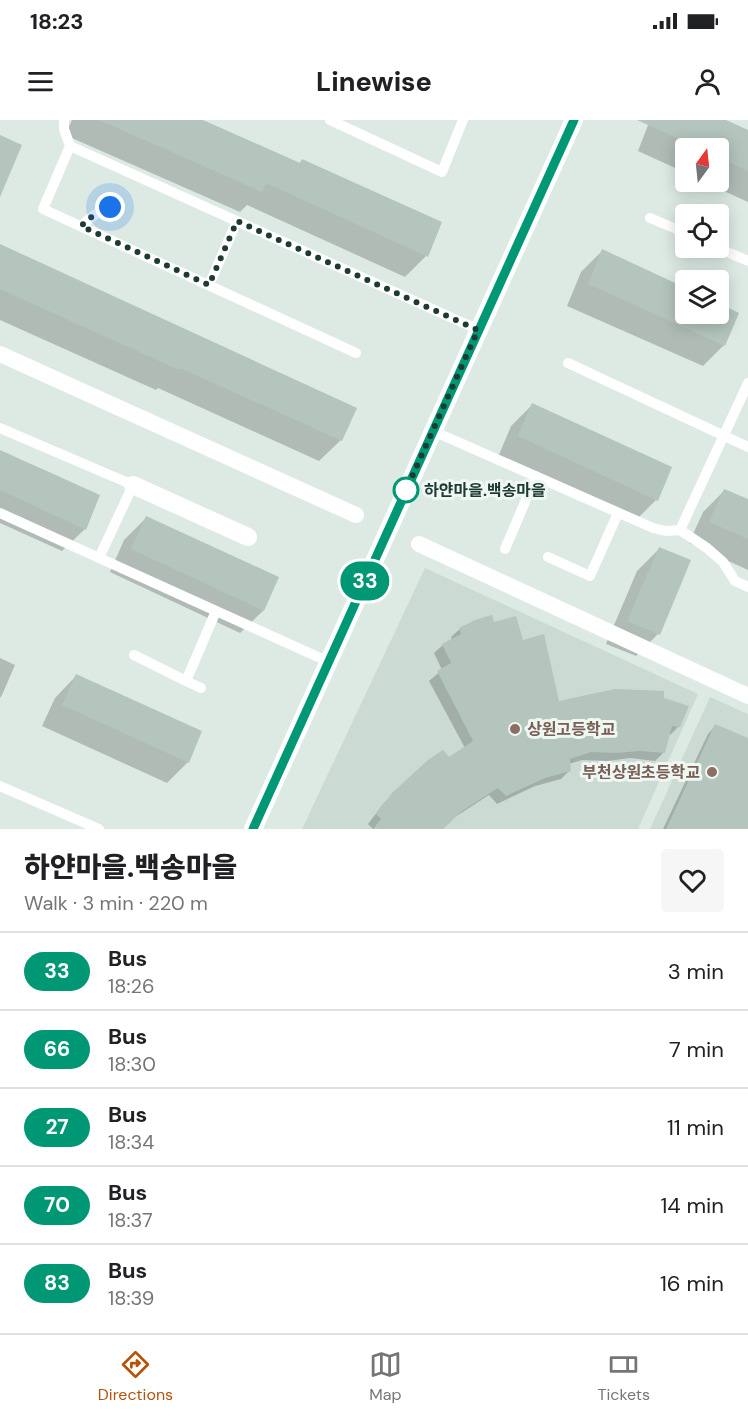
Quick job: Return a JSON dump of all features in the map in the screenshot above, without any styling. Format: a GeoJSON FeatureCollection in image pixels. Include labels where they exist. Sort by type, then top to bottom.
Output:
{"type":"FeatureCollection","features":[{"type":"Feature","properties":{"kind":"street"},"geometry":{"type":"LineString","coordinates":[[253,829],[574,120]]}},
{"type":"Feature","properties":{"kind":"street"},"geometry":{"type":"LineString","coordinates":[[0,354],[356,515]]}},
{"type":"Feature","properties":{"kind":"street"},"geometry":{"type":"LineString","coordinates":[[133,485],[248,537]]}},
{"type":"Feature","properties":{"kind":"street"},"geometry":{"type":"LineString","coordinates":[[419,544],[748,696]]}},
{"type":"Feature","properties":{"kind":"lane"},"geometry":{"type":"LineString","coordinates":[[64,120],[64,129],[70,146],[43,209],[356,353]]}},
{"type":"Feature","properties":{"kind":"lane"},"geometry":{"type":"LineString","coordinates":[[330,120],[442,172],[463,120]]}},
{"type":"Feature","properties":{"kind":"lane"},"geometry":{"type":"LineString","coordinates":[[70,146],[478,330]]}},
{"type":"Feature","properties":{"kind":"lane"},"geometry":{"type":"LineString","coordinates":[[81,226],[95,214],[110,207],[117,208]]}},
{"type":"Feature","properties":{"kind":"lane"},"geometry":{"type":"LineString","coordinates":[[650,218],[675,228]]}},
{"type":"Feature","properties":{"kind":"lane"},"geometry":{"type":"LineString","coordinates":[[209,285],[237,221]]}},
{"type":"Feature","properties":{"kind":"lane"},"geometry":{"type":"LineString","coordinates":[[729,253],[748,261]]}},
{"type":"Feature","properties":{"kind":"lane"},"geometry":{"type":"LineString","coordinates":[[568,363],[748,447]]}},
{"type":"Feature","properties":{"kind":"lane"},"geometry":{"type":"LineString","coordinates":[[680,530],[748,383]]}},
{"type":"Feature","properties":{"kind":"lane"},"geometry":{"type":"LineString","coordinates":[[0,428],[133,485],[99,558]]}},
{"type":"Feature","properties":{"kind":"lane"},"geometry":{"type":"LineString","coordinates":[[433,431],[653,528],[666,531],[680,530],[723,562],[735,581],[748,587]]}},
{"type":"Feature","properties":{"kind":"lane"},"geometry":{"type":"LineString","coordinates":[[505,549],[536,476]]}},
{"type":"Feature","properties":{"kind":"lane"},"geometry":{"type":"LineString","coordinates":[[0,513],[329,662]]}},
{"type":"Feature","properties":{"kind":"lane"},"geometry":{"type":"LineString","coordinates":[[548,557],[590,576],[618,513]]}},
{"type":"Feature","properties":{"kind":"lane"},"geometry":{"type":"LineString","coordinates":[[186,681],[216,611]]}},
{"type":"Feature","properties":{"kind":"lane"},"geometry":{"type":"LineString","coordinates":[[134,655],[201,688]]}},
{"type":"Feature","properties":{"kind":"lane"},"geometry":{"type":"LineString","coordinates":[[0,786],[99,829]]}},
{"type":"Feature","properties":{"kind":"shaded area","name":"상원고등학교"},"geometry":{"type":"Polygon","coordinates":[[[425,568],[698,694],[638,829],[302,829],[425,568]]]}},
{"type":"Feature","properties":{"kind":"shaded area","name":"부천상원초등학교"},"geometry":{"type":"Polygon","coordinates":[[[710,697],[748,714],[748,829],[650,829],[710,697]]]}},
{"type":"Feature","properties":{"kind":"building"},"geometry":{"type":"Polygon","coordinates":[[[99,120],[203,120],[300,163],[302,159],[442,222],[428,257],[266,183],[262,192],[99,120]]]}},
{"type":"Feature","properties":{"kind":"building"},"geometry":{"type":"Polygon","coordinates":[[[637,120],[726,120],[748,130],[748,171],[729,162],[729,138],[677,138],[637,120]]]}},
{"type":"Feature","properties":{"kind":"building"},"geometry":{"type":"Polygon","coordinates":[[[0,135],[22,145],[0,197],[0,135]]]}},
{"type":"Feature","properties":{"kind":"building"},"geometry":{"type":"Polygon","coordinates":[[[0,244],[357,408],[342,441],[0,289],[0,244]]]}},
{"type":"Feature","properties":{"kind":"building"},"geometry":{"type":"Polygon","coordinates":[[[602,249],[675,283],[675,323],[588,284],[602,249]]]}},
{"type":"Feature","properties":{"kind":"building"},"geometry":{"type":"Polygon","coordinates":[[[729,308],[739,313],[725,346],[676,324],[729,324],[729,308]]]}},
{"type":"Feature","properties":{"kind":"building"},"geometry":{"type":"Polygon","coordinates":[[[532,403],[672,467],[658,501],[518,436],[532,403]]]}},
{"type":"Feature","properties":{"kind":"building"},"geometry":{"type":"Polygon","coordinates":[[[0,450],[100,495],[86,530],[0,490],[0,450]]]}},
{"type":"Feature","properties":{"kind":"building"},"geometry":{"type":"Polygon","coordinates":[[[724,489],[748,499],[748,539],[709,522],[724,489]]]}},
{"type":"Feature","properties":{"kind":"building"},"geometry":{"type":"Polygon","coordinates":[[[146,516],[279,577],[264,611],[131,549],[146,516]]]}},
{"type":"Feature","properties":{"kind":"building"},"geometry":{"type":"Polygon","coordinates":[[[659,547],[691,560],[660,635],[627,621],[659,547]]]}},
{"type":"Feature","properties":{"kind":"building"},"geometry":{"type":"Polygon","coordinates":[[[492,615],[494,622],[516,616],[523,640],[544,634],[559,701],[615,689],[664,691],[664,698],[689,706],[680,727],[672,726],[665,753],[591,752],[570,759],[571,771],[545,778],[506,796],[498,788],[462,811],[443,829],[373,829],[381,819],[376,814],[392,793],[428,760],[443,750],[449,757],[473,741],[437,671],[451,663],[442,644],[461,634],[459,628],[492,615]]]}},
{"type":"Feature","properties":{"kind":"building"},"geometry":{"type":"Polygon","coordinates":[[[76,674],[202,731],[189,763],[62,705],[76,674]]]}},
{"type":"Feature","properties":{"kind":"building","name":"부천상원초등학교"},"geometry":{"type":"Polygon","coordinates":[[[715,724],[748,738],[748,829],[666,829],[715,724]]]}},
{"type":"Feature","properties":{"kind":"bus line","name":"33"},"geometry":{"type":"LineString","coordinates":[[253,829],[574,120]]}},
{"type":"Feature","properties":{"kind":"place","name":"하얀마을.백송마을"},"geometry":{"type":"Point","coordinates":[406,490]}},
{"type":"Feature","properties":{"kind":"place","name":"상원고등학교"},"geometry":{"type":"Point","coordinates":[515,729]}},
{"type":"Feature","properties":{"kind":"place","name":"부천상원초등학교"},"geometry":{"type":"Point","coordinates":[712,772]}},
{"type":"Feature","properties":{"kind":"route"},"geometry":{"type":"LineString","coordinates":[[110,207],[95,214],[81,226],[209,285],[237,221],[478,330],[406,490]]}}]}
